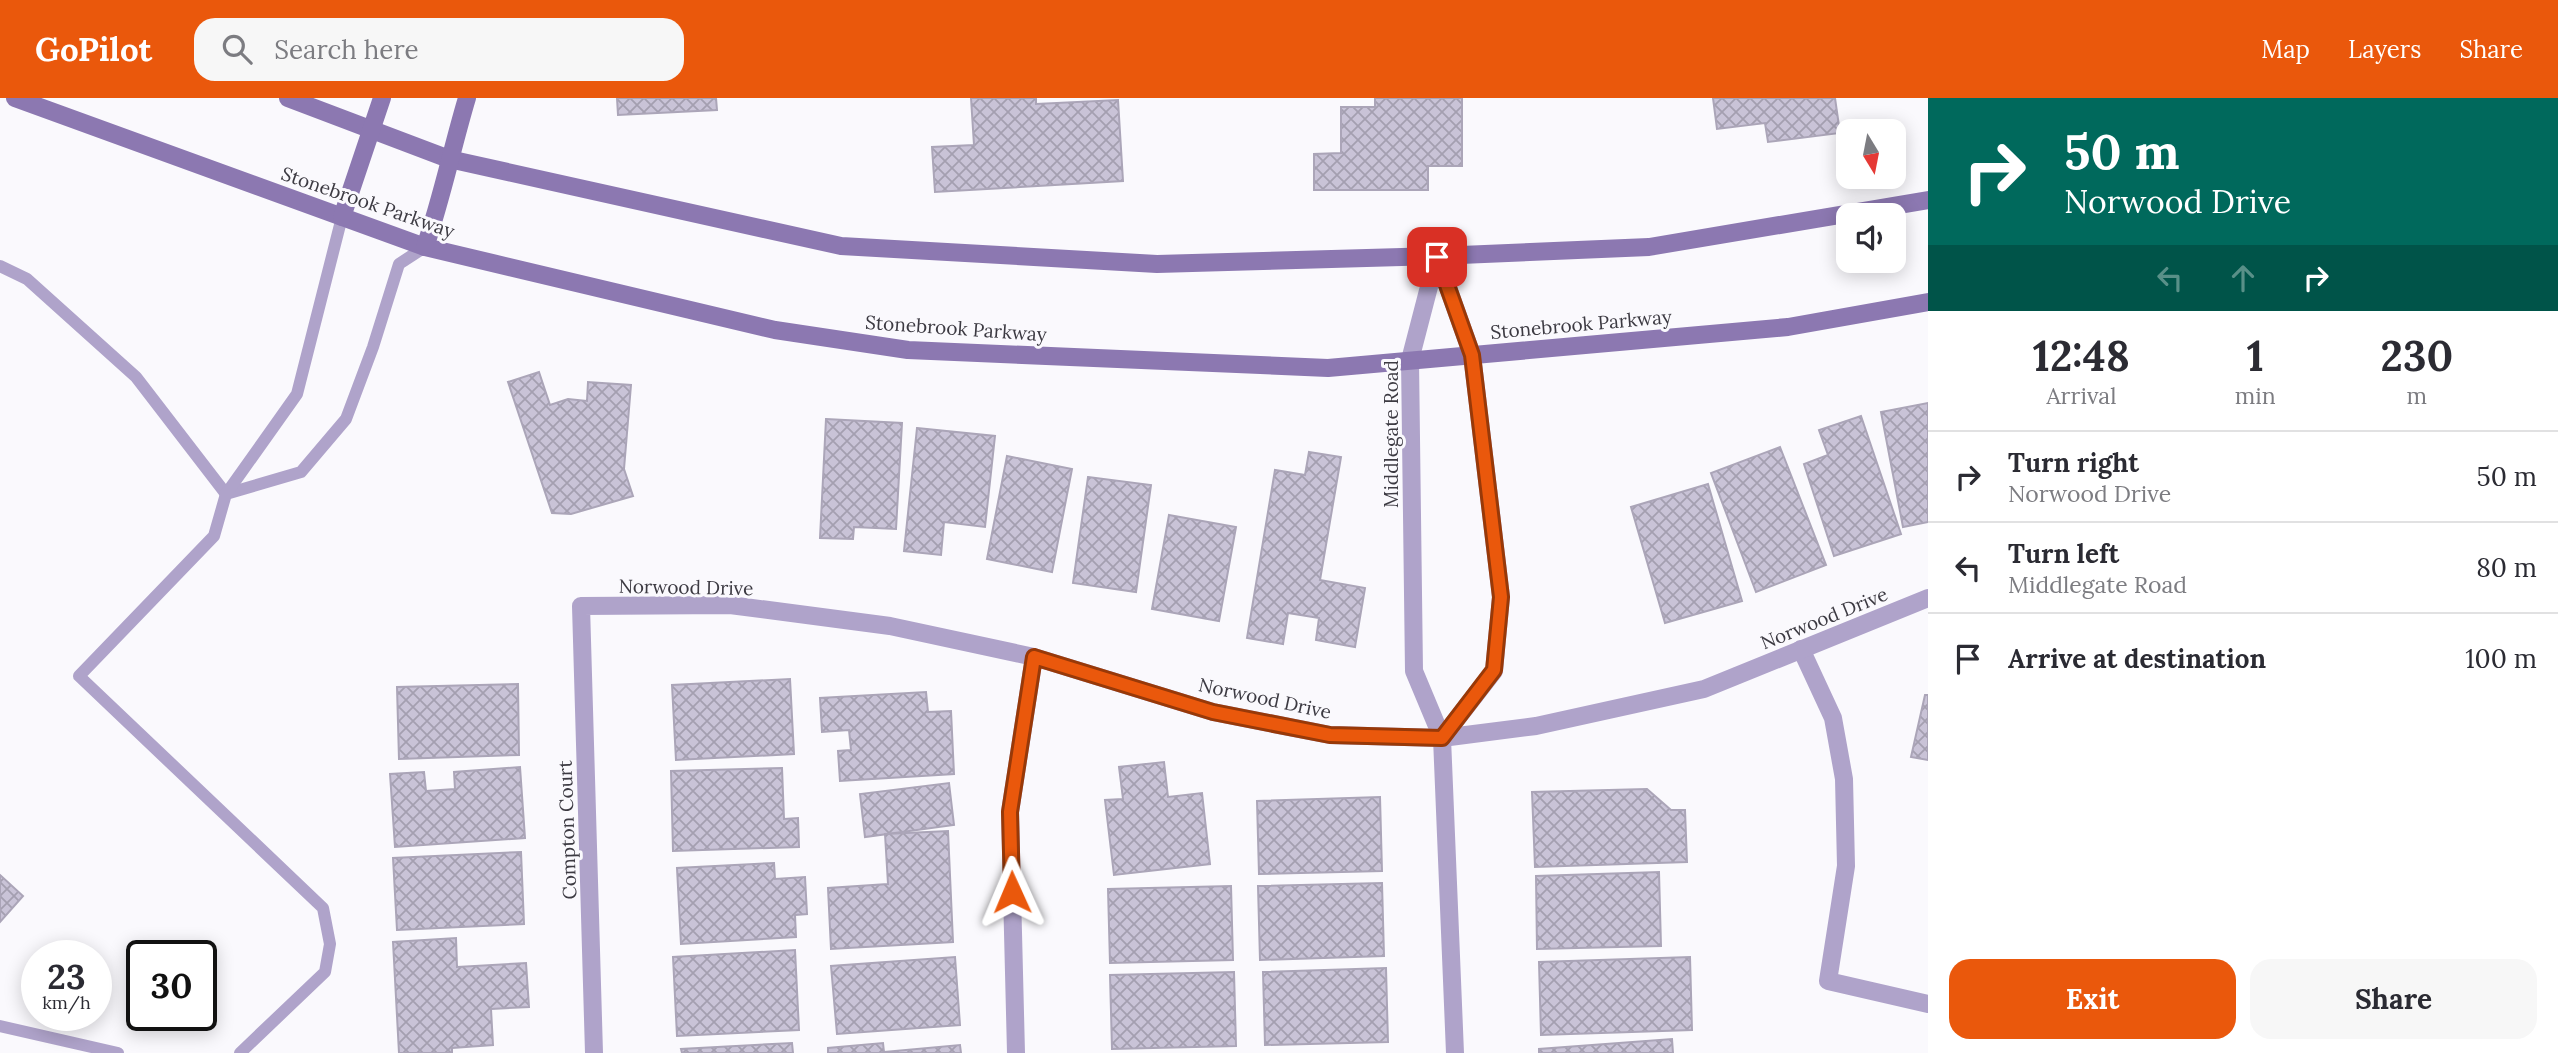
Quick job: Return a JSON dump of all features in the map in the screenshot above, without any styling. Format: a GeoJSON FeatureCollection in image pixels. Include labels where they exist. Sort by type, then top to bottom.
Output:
{"type":"FeatureCollection","features":[{"type":"Feature","properties":{"kind":"main road","name":"Stonebrook Parkway"},"geometry":{"type":"LineString","coordinates":[[15,98],[425,247],[775,330],[908,350],[1328,368],[1788,327],[1928,302]]}},
{"type":"Feature","properties":{"kind":"main road"},"geometry":{"type":"LineString","coordinates":[[288,98],[449,159],[841,246],[1157,264],[1437,257],[1649,247],[1928,200]]}},
{"type":"Feature","properties":{"kind":"main road"},"geometry":{"type":"LineString","coordinates":[[342,217],[382,98]]}},
{"type":"Feature","properties":{"kind":"main road"},"geometry":{"type":"LineString","coordinates":[[425,247],[467,98]]}},
{"type":"Feature","properties":{"kind":"street"},"geometry":{"type":"LineString","coordinates":[[1437,257],[1472,355],[1501,597],[1494,670],[1442,738]]}},
{"type":"Feature","properties":{"kind":"street","name":"Middlegate Road"},"geometry":{"type":"LineString","coordinates":[[1437,257],[1409,360],[1414,671],[1442,738],[1455,1053]]}},
{"type":"Feature","properties":{"kind":"street","name":"Norwood Drive"},"geometry":{"type":"LineString","coordinates":[[581,606],[730,605],[890,626],[1034,657],[1226,714],[1330,735],[1442,738],[1536,726],[1704,689],[1928,598]]}},
{"type":"Feature","properties":{"kind":"street","name":"Compton Court"},"geometry":{"type":"LineString","coordinates":[[581,606],[594,1053]]}},
{"type":"Feature","properties":{"kind":"street"},"geometry":{"type":"LineString","coordinates":[[1801,649],[1833,718],[1844,779],[1846,866],[1828,981],[1928,1004]]}},
{"type":"Feature","properties":{"kind":"street"},"geometry":{"type":"LineString","coordinates":[[1016,1053],[1010,812],[1034,657]]}},
{"type":"Feature","properties":{"kind":"lane"},"geometry":{"type":"LineString","coordinates":[[240,1053],[325,972],[330,944],[323,908],[79,676],[214,536],[226,494],[297,394],[342,217]]}},
{"type":"Feature","properties":{"kind":"lane"},"geometry":{"type":"LineString","coordinates":[[226,494],[301,472],[346,419],[373,347],[399,264],[425,247]]}},
{"type":"Feature","properties":{"kind":"lane"},"geometry":{"type":"LineString","coordinates":[[0,266],[27,279],[136,377],[226,494]]}},
{"type":"Feature","properties":{"kind":"lane"},"geometry":{"type":"LineString","coordinates":[[0,1026],[118,1053]]}},
{"type":"Feature","properties":{"kind":"building"},"geometry":{"type":"Polygon","coordinates":[[[617,98],[716,98],[717,110],[618,115],[617,98]]]}},
{"type":"Feature","properties":{"kind":"building"},"geometry":{"type":"Polygon","coordinates":[[[971,98],[1036,98],[1036,104],[1118,100],[1123,181],[935,192],[932,147],[974,145],[971,98]]]}},
{"type":"Feature","properties":{"kind":"building"},"geometry":{"type":"Polygon","coordinates":[[[1375,98],[1462,98],[1462,166],[1428,166],[1428,190],[1314,190],[1314,154],[1341,153],[1341,107],[1375,107],[1375,98]]]}},
{"type":"Feature","properties":{"kind":"building"},"geometry":{"type":"Polygon","coordinates":[[[1713,98],[1835,98],[1838,119],[1836,134],[1768,142],[1765,123],[1717,129],[1713,98]]]}},
{"type":"Feature","properties":{"kind":"building"},"geometry":{"type":"Polygon","coordinates":[[[539,372],[550,405],[568,399],[587,401],[588,382],[631,385],[624,469],[633,496],[571,514],[552,513],[508,382],[539,372]]]}},
{"type":"Feature","properties":{"kind":"building"},"geometry":{"type":"Polygon","coordinates":[[[1928,403],[1928,522],[1903,527],[1881,412],[1928,403]]]}},
{"type":"Feature","properties":{"kind":"building"},"geometry":{"type":"Polygon","coordinates":[[[1861,416],[1901,534],[1834,556],[1804,464],[1828,455],[1819,430],[1861,416]]]}},
{"type":"Feature","properties":{"kind":"building"},"geometry":{"type":"Polygon","coordinates":[[[826,419],[902,423],[896,529],[854,527],[853,539],[820,538],[826,419]]]}},
{"type":"Feature","properties":{"kind":"building"},"geometry":{"type":"Polygon","coordinates":[[[917,428],[995,436],[985,527],[944,522],[941,555],[904,551],[917,428]]]}},
{"type":"Feature","properties":{"kind":"building"},"geometry":{"type":"Polygon","coordinates":[[[1780,447],[1826,565],[1756,592],[1711,473],[1780,447]]]}},
{"type":"Feature","properties":{"kind":"building"},"geometry":{"type":"Polygon","coordinates":[[[1309,452],[1341,457],[1320,580],[1365,588],[1355,647],[1316,640],[1319,618],[1288,613],[1283,644],[1247,638],[1275,470],[1305,475],[1309,452]]]}},
{"type":"Feature","properties":{"kind":"building"},"geometry":{"type":"Polygon","coordinates":[[[1007,456],[1072,469],[1052,572],[987,559],[1007,456]]]}},
{"type":"Feature","properties":{"kind":"building"},"geometry":{"type":"Polygon","coordinates":[[[1088,477],[1151,485],[1136,592],[1073,583],[1088,477]]]}},
{"type":"Feature","properties":{"kind":"building"},"geometry":{"type":"Polygon","coordinates":[[[1708,484],[1742,601],[1665,623],[1631,507],[1708,484]]]}},
{"type":"Feature","properties":{"kind":"building"},"geometry":{"type":"Polygon","coordinates":[[[1169,515],[1236,527],[1219,621],[1152,609],[1169,515]]]}},
{"type":"Feature","properties":{"kind":"building"},"geometry":{"type":"Polygon","coordinates":[[[790,679],[794,754],[676,760],[672,685],[790,679]]]}},
{"type":"Feature","properties":{"kind":"building"},"geometry":{"type":"Polygon","coordinates":[[[518,684],[519,755],[399,759],[397,687],[518,684]]]}},
{"type":"Feature","properties":{"kind":"building"},"geometry":{"type":"Polygon","coordinates":[[[926,692],[928,712],[951,711],[954,774],[840,781],[838,751],[851,750],[849,730],[822,732],[820,698],[926,692]]]}},
{"type":"Feature","properties":{"kind":"building"},"geometry":{"type":"Polygon","coordinates":[[[1925,695],[1928,695],[1928,760],[1911,757],[1925,695]]]}},
{"type":"Feature","properties":{"kind":"building"},"geometry":{"type":"Polygon","coordinates":[[[1164,762],[1168,797],[1202,793],[1210,864],[1114,875],[1105,800],[1123,799],[1119,767],[1164,762]]]}},
{"type":"Feature","properties":{"kind":"building"},"geometry":{"type":"Polygon","coordinates":[[[520,767],[525,838],[395,847],[390,774],[424,772],[426,791],[455,789],[454,772],[520,767]]]}},
{"type":"Feature","properties":{"kind":"building"},"geometry":{"type":"Polygon","coordinates":[[[782,768],[784,819],[798,818],[799,847],[673,851],[671,771],[782,768]]]}},
{"type":"Feature","properties":{"kind":"building"},"geometry":{"type":"Polygon","coordinates":[[[949,783],[954,825],[865,837],[860,794],[949,783]]]}},
{"type":"Feature","properties":{"kind":"building"},"geometry":{"type":"Polygon","coordinates":[[[1647,789],[1671,810],[1685,810],[1687,862],[1535,867],[1532,792],[1647,789]]]}},
{"type":"Feature","properties":{"kind":"building"},"geometry":{"type":"Polygon","coordinates":[[[1380,797],[1382,871],[1259,874],[1257,801],[1380,797]]]}},
{"type":"Feature","properties":{"kind":"building"},"geometry":{"type":"Polygon","coordinates":[[[948,831],[953,942],[831,949],[828,888],[888,884],[885,834],[948,831]]]}},
{"type":"Feature","properties":{"kind":"building"},"geometry":{"type":"Polygon","coordinates":[[[521,852],[524,924],[397,930],[393,858],[521,852]]]}},
{"type":"Feature","properties":{"kind":"building"},"geometry":{"type":"Polygon","coordinates":[[[774,863],[775,879],[805,877],[807,914],[795,915],[796,937],[681,944],[677,868],[774,863]]]}},
{"type":"Feature","properties":{"kind":"building"},"geometry":{"type":"Polygon","coordinates":[[[1659,872],[1661,946],[1537,949],[1536,876],[1659,872]]]}},
{"type":"Feature","properties":{"kind":"building"},"geometry":{"type":"Polygon","coordinates":[[[0,875],[23,896],[0,922],[0,875]]]}},
{"type":"Feature","properties":{"kind":"building"},"geometry":{"type":"Polygon","coordinates":[[[1382,883],[1384,956],[1260,960],[1258,886],[1382,883]]]}},
{"type":"Feature","properties":{"kind":"building"},"geometry":{"type":"Polygon","coordinates":[[[1231,886],[1233,960],[1110,963],[1108,889],[1231,886]]]}},
{"type":"Feature","properties":{"kind":"building"},"geometry":{"type":"Polygon","coordinates":[[[456,938],[457,967],[526,963],[529,1007],[491,1009],[493,1045],[452,1048],[452,1053],[399,1053],[393,942],[456,938]]]}},
{"type":"Feature","properties":{"kind":"building"},"geometry":{"type":"Polygon","coordinates":[[[795,950],[799,1030],[677,1036],[673,957],[795,950]]]}},
{"type":"Feature","properties":{"kind":"building"},"geometry":{"type":"Polygon","coordinates":[[[955,957],[960,1025],[837,1034],[831,966],[955,957]]]}},
{"type":"Feature","properties":{"kind":"building"},"geometry":{"type":"Polygon","coordinates":[[[1690,957],[1692,1030],[1541,1035],[1539,962],[1690,957]]]}},
{"type":"Feature","properties":{"kind":"building"},"geometry":{"type":"Polygon","coordinates":[[[1386,968],[1388,1042],[1265,1045],[1263,972],[1386,968]]]}},
{"type":"Feature","properties":{"kind":"building"},"geometry":{"type":"Polygon","coordinates":[[[1234,972],[1236,1046],[1112,1049],[1110,975],[1234,972]]]}},
{"type":"Feature","properties":{"kind":"building"},"geometry":{"type":"Polygon","coordinates":[[[1672,1039],[1673,1053],[1539,1053],[1539,1049],[1672,1039]]]}},
{"type":"Feature","properties":{"kind":"building"},"geometry":{"type":"Polygon","coordinates":[[[792,1043],[793,1053],[682,1053],[681,1049],[792,1043]]]}},
{"type":"Feature","properties":{"kind":"building"},"geometry":{"type":"Polygon","coordinates":[[[883,1043],[884,1052],[960,1045],[961,1053],[828,1053],[828,1048],[883,1043]]]}},
{"type":"Feature","properties":{"kind":"route"},"geometry":{"type":"LineString","coordinates":[[1012,892],[1010,812],[1034,657],[1213,712],[1330,735],[1442,738],[1494,670],[1501,597],[1472,355],[1437,257]]}}]}
